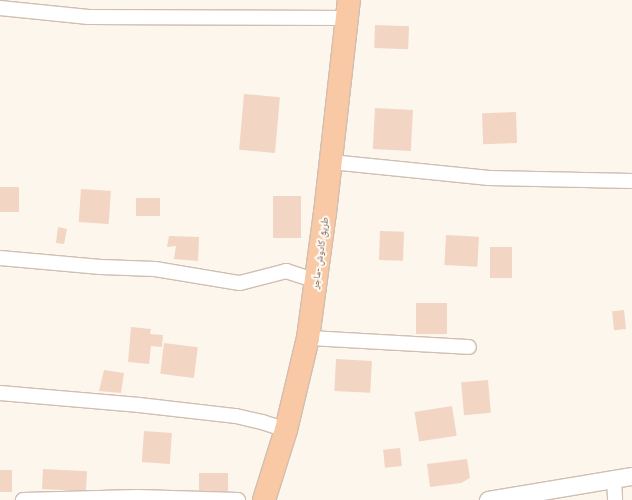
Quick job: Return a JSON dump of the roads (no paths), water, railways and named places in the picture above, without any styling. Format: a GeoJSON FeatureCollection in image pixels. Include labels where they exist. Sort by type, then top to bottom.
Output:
{"type":"FeatureCollection","features":[{"type":"Feature","properties":{"kind":"highway","name":"طريق كادوش -ماجر"},"geometry":{"type":"LineString","coordinates":[[264,500],[286,430],[308,338],[331,162],[348,9]]}},
{"type":"Feature","properties":{"kind":"street"},"geometry":{"type":"LineString","coordinates":[[0,8],[89,16],[348,9]]}},
{"type":"Feature","properties":{"kind":"street"},"geometry":{"type":"LineString","coordinates":[[331,162],[489,178],[632,181]]}},
{"type":"Feature","properties":{"kind":"street"},"geometry":{"type":"LineString","coordinates":[[0,258],[101,267],[155,269],[240,283],[286,271],[316,281]]}},
{"type":"Feature","properties":{"kind":"street"},"geometry":{"type":"LineString","coordinates":[[308,338],[469,347]]}},
{"type":"Feature","properties":{"kind":"street"},"geometry":{"type":"LineString","coordinates":[[0,393],[229,415],[262,422],[286,430]]}},
{"type":"Feature","properties":{"kind":"street"},"geometry":{"type":"LineString","coordinates":[[488,500],[632,476]]}},
{"type":"Feature","properties":{"kind":"street"},"geometry":{"type":"LineString","coordinates":[[614,479],[615,500]]}},
{"type":"Feature","properties":{"kind":"street"},"geometry":{"type":"LineString","coordinates":[[23,500],[137,497],[238,500]]}}]}
